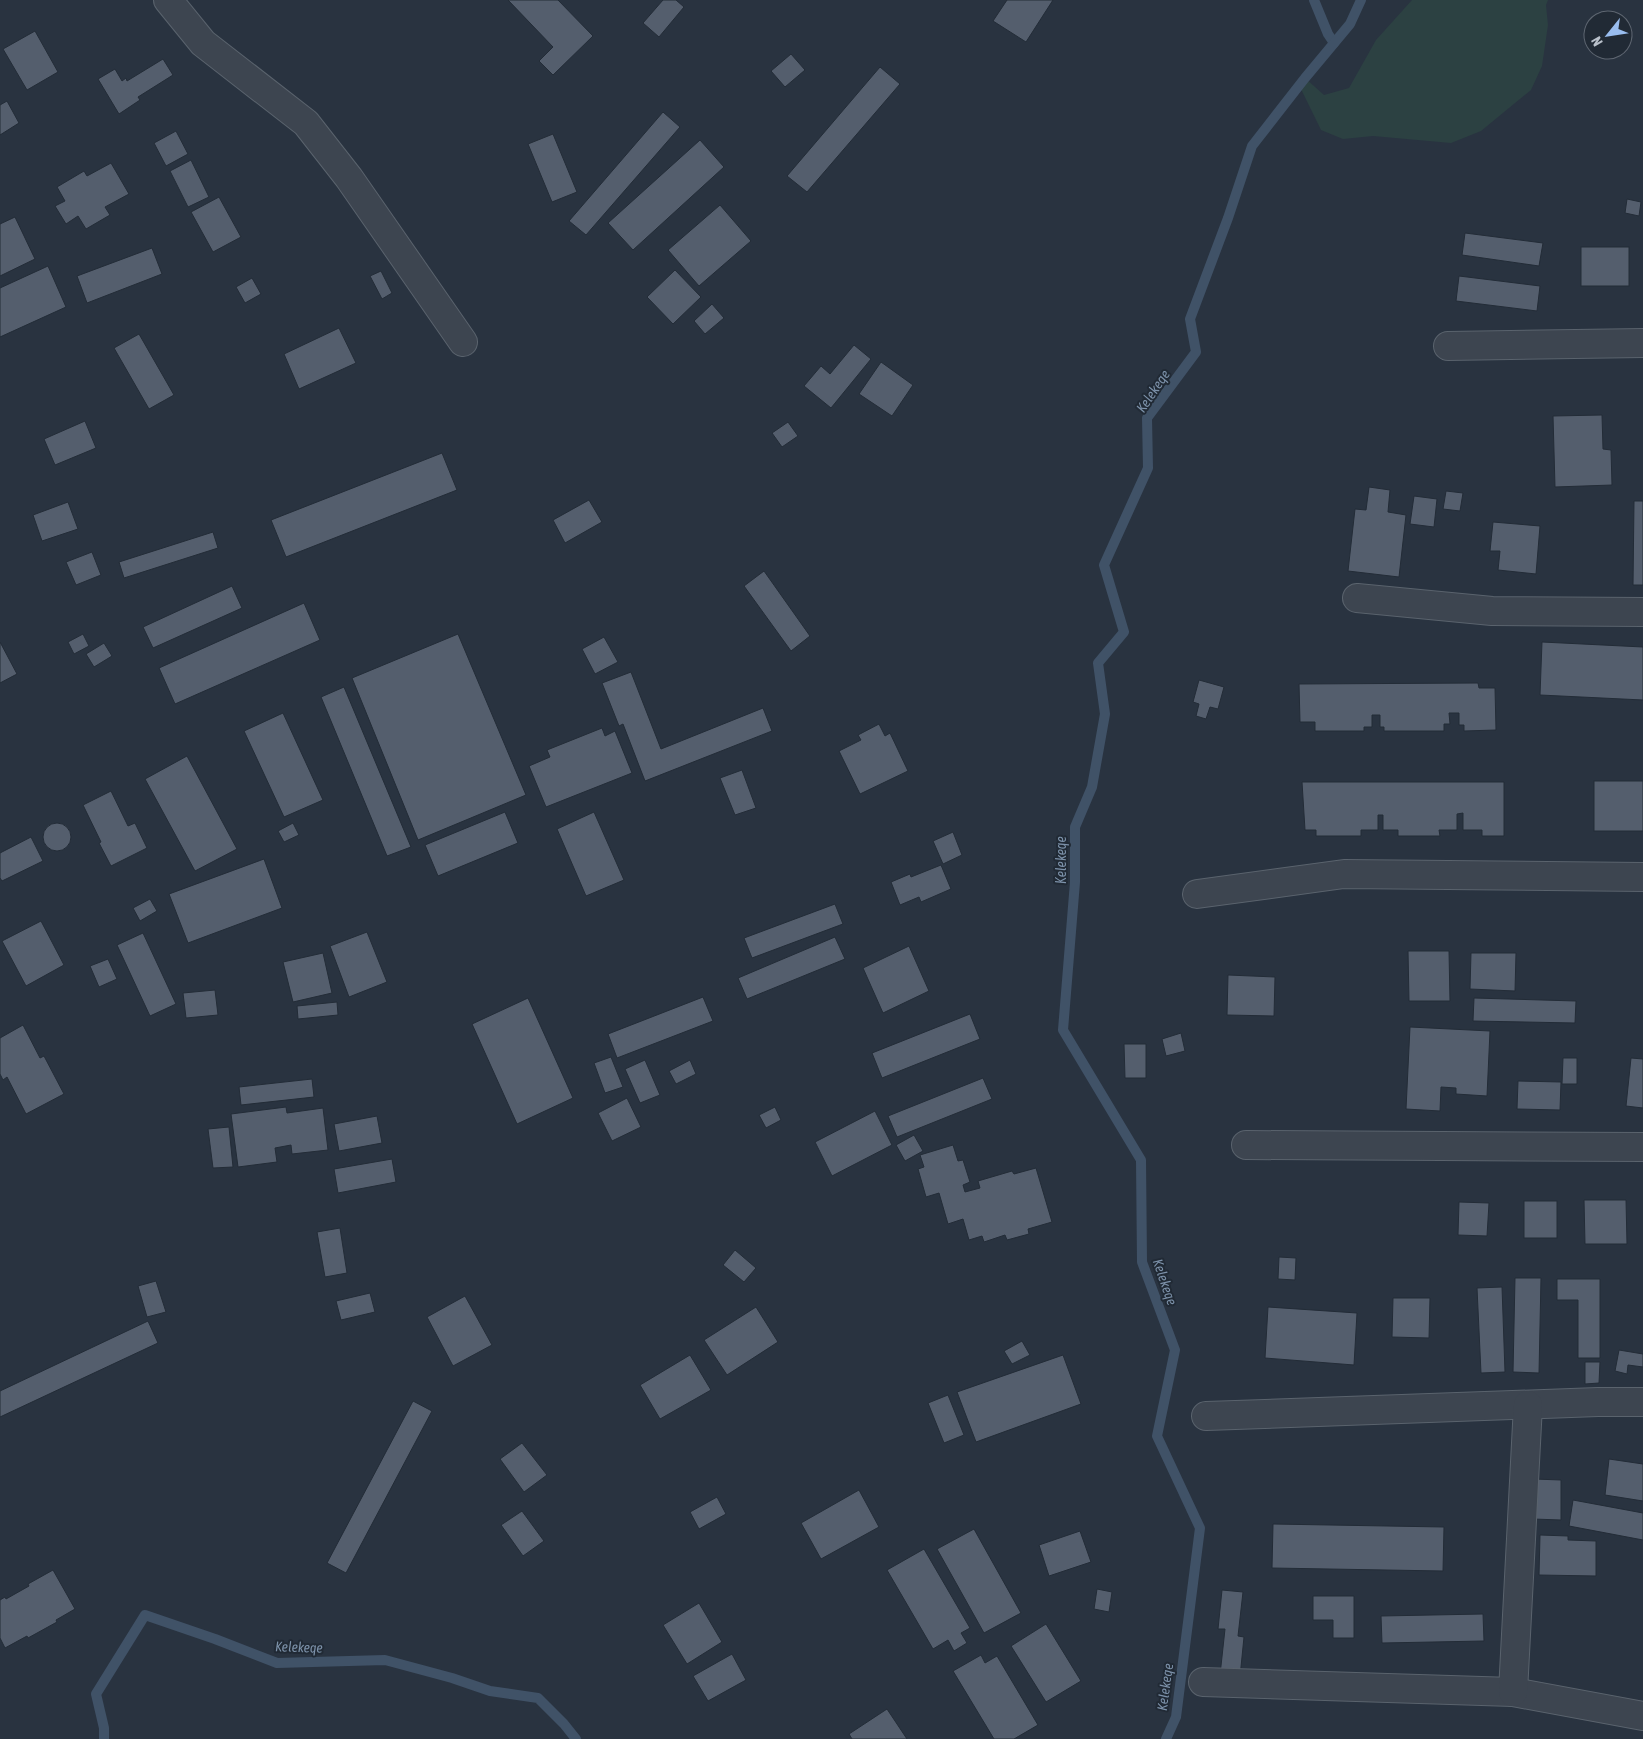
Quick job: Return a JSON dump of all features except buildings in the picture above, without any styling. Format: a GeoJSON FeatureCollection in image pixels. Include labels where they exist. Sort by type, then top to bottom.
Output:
{"type":"FeatureCollection","features":[{"type":"Feature","properties":{"kind":"street"},"geometry":{"type":"LineString","coordinates":[[168,0],[203,43],[306,123],[348,178],[463,342]]}},
{"type":"Feature","properties":{"kind":"street"},"geometry":{"type":"LineString","coordinates":[[1448,346],[1643,343]]}},
{"type":"Feature","properties":{"kind":"street"},"geometry":{"type":"LineString","coordinates":[[1357,598],[1492,612],[1643,612]]}},
{"type":"Feature","properties":{"kind":"street"},"geometry":{"type":"LineString","coordinates":[[1197,894],[1344,874],[1643,877]]}},
{"type":"Feature","properties":{"kind":"street"},"geometry":{"type":"LineString","coordinates":[[1246,1144],[1643,1147]]}},
{"type":"Feature","properties":{"kind":"street"},"geometry":{"type":"LineString","coordinates":[[1206,1416],[1643,1402]]}},
{"type":"Feature","properties":{"kind":"street"},"geometry":{"type":"LineString","coordinates":[[1513,1692],[1528,1406]]}},
{"type":"Feature","properties":{"kind":"street"},"geometry":{"type":"LineString","coordinates":[[1203,1682],[1513,1692],[1643,1716]]}},
{"type":"Feature","properties":{"kind":"green space"},"geometry":{"type":"Polygon","coordinates":[[[1412,0],[1548,0],[1546,5],[1548,25],[1542,66],[1531,90],[1481,131],[1451,143],[1373,136],[1343,139],[1321,130],[1299,85],[1305,78],[1324,95],[1349,88],[1376,40],[1412,0]]]}},
{"type":"Feature","properties":{"kind":"waterway"},"geometry":{"type":"LineString","coordinates":[[1314,0],[1328,34],[1334,43]]}},
{"type":"Feature","properties":{"kind":"waterway","name":"Kelekeqe"},"geometry":{"type":"LineString","coordinates":[[1166,1739],[1176,1717],[1200,1528],[1157,1436],[1175,1350],[1142,1262],[1141,1160],[1063,1030],[1075,882],[1075,827],[1092,787],[1105,714],[1098,663],[1124,632],[1104,565],[1148,468],[1147,418],[1196,352],[1190,319],[1228,218],[1252,146],[1350,24],[1361,0]]}},
{"type":"Feature","properties":{"kind":"waterway","name":"Kelekeqe"},"geometry":{"type":"LineString","coordinates":[[104,1739],[104,1728],[96,1694],[145,1615],[277,1663],[385,1660],[452,1678],[490,1691],[538,1698],[576,1739]]}}]}
